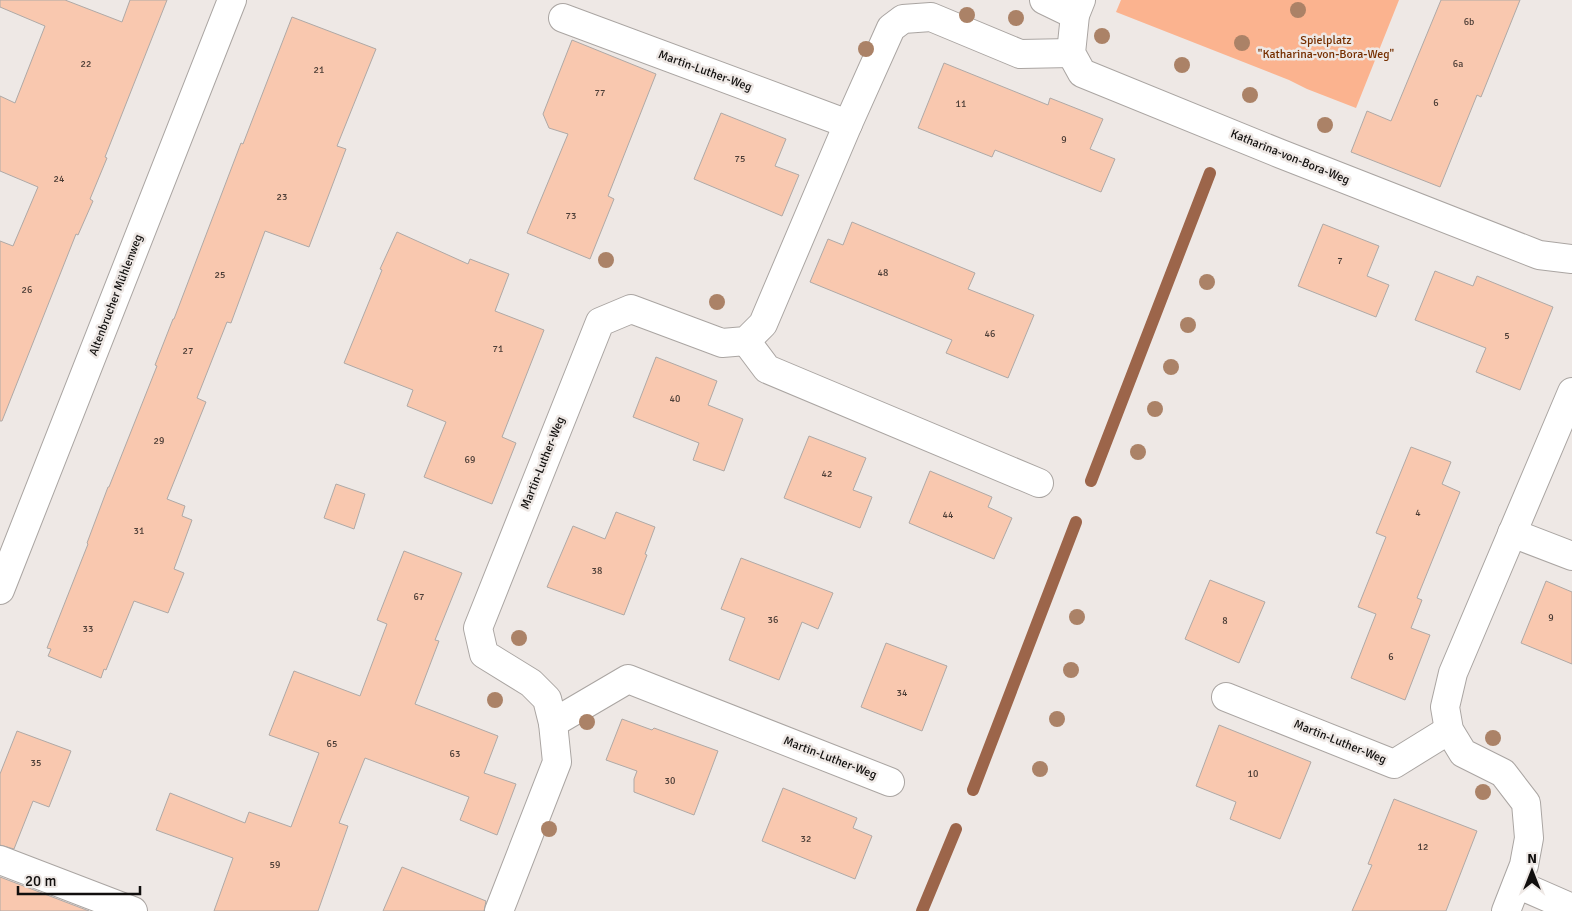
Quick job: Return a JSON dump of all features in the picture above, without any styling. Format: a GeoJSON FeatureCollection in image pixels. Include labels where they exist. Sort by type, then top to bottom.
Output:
{"type":"FeatureCollection","features":[{"type":"Feature","properties":{"kind":"street","name":"Altenbrucher Mühlenweg"},"geometry":{"type":"LineString","coordinates":[[0,590],[232,0]]}},
{"type":"Feature","properties":{"kind":"street"},"geometry":{"type":"LineString","coordinates":[[1039,483],[767,369],[746,341],[763,324],[848,124],[891,28],[904,9],[1020,54],[1071,53],[1078,7],[1044,0]]}},
{"type":"Feature","properties":{"kind":"street","name":"Martin-Luther-Weg"},"geometry":{"type":"LineString","coordinates":[[563,18],[848,124]]}},
{"type":"Feature","properties":{"kind":"street","name":"Katharina-von-Bora-Weg"},"geometry":{"type":"LineString","coordinates":[[1071,53],[1082,73],[1530,252],[1572,259]]}},
{"type":"Feature","properties":{"kind":"street","name":"Martin-Luther-Weg"},"geometry":{"type":"LineString","coordinates":[[499,911],[557,762],[553,723],[547,699],[531,683],[484,654],[478,628],[600,322],[630,309],[722,343],[746,341]]}},
{"type":"Feature","properties":{"kind":"street"},"geometry":{"type":"LineString","coordinates":[[1506,911],[1524,865],[1529,838],[1526,803],[1503,773],[1463,753],[1449,730],[1445,707],[1453,673],[1572,392]]}},
{"type":"Feature","properties":{"kind":"street"},"geometry":{"type":"LineString","coordinates":[[1512,533],[1572,556]]}},
{"type":"Feature","properties":{"kind":"street","name":"Martin-Luther-Weg"},"geometry":{"type":"LineString","coordinates":[[553,723],[628,679],[890,782]]}},
{"type":"Feature","properties":{"kind":"street","name":"Martin-Luther-Weg"},"geometry":{"type":"LineString","coordinates":[[1226,697],[1394,764],[1449,730]]}},
{"type":"Feature","properties":{"kind":"street"},"geometry":{"type":"LineString","coordinates":[[0,860],[133,911]]}},
{"type":"Feature","properties":{"kind":"street"},"geometry":{"type":"LineString","coordinates":[[1516,884],[1572,908]]}},
{"type":"Feature","properties":{"kind":"green space","name":"Spielplatz \"Katharina-von-Bora-Weg\""},"geometry":{"type":"Polygon","coordinates":[[[1121,0],[1399,0],[1356,108],[1116,12],[1121,0]]]}},
{"type":"Feature","properties":{"kind":"building"},"geometry":{"type":"Polygon","coordinates":[[[0,0],[65,0],[122,22],[130,0],[167,0],[105,157],[107,158],[90,199],[93,201],[78,235],[76,234],[2,421],[0,421],[0,241],[13,246],[38,187],[0,171],[0,96],[15,103],[45,26],[0,7],[0,0]]]}},
{"type":"Feature","properties":{"kind":"building"},"geometry":{"type":"Polygon","coordinates":[[[1441,0],[1520,0],[1481,97],[1477,95],[1440,187],[1351,152],[1367,111],[1391,121],[1441,0]]]}},
{"type":"Feature","properties":{"kind":"building"},"geometry":{"type":"Polygon","coordinates":[[[292,17],[376,49],[337,146],[346,149],[309,247],[265,231],[231,323],[227,322],[197,398],[206,402],[167,499],[185,506],[182,516],[192,520],[174,569],[184,573],[168,613],[134,601],[101,678],[48,656],[51,649],[47,648],[108,487],[157,366],[155,365],[241,143],[243,144],[292,17]]]}},
{"type":"Feature","properties":{"kind":"building"},"geometry":{"type":"Polygon","coordinates":[[[572,40],[656,74],[608,196],[614,199],[590,259],[527,233],[568,134],[549,128],[543,114],[572,40]]]}},
{"type":"Feature","properties":{"kind":"building"},"geometry":{"type":"Polygon","coordinates":[[[944,63],[1048,105],[1050,98],[1103,119],[1090,149],[1115,159],[1101,192],[995,150],[992,157],[918,128],[944,63]]]}},
{"type":"Feature","properties":{"kind":"building"},"geometry":{"type":"Polygon","coordinates":[[[721,113],[786,139],[775,166],[799,175],[782,216],[694,179],[721,113]]]}},
{"type":"Feature","properties":{"kind":"building"},"geometry":{"type":"Polygon","coordinates":[[[852,222],[975,273],[968,289],[1034,315],[1008,378],[946,353],[952,340],[810,282],[828,239],[843,245],[852,222]]]}},
{"type":"Feature","properties":{"kind":"building"},"geometry":{"type":"Polygon","coordinates":[[[1323,224],[1379,246],[1367,276],[1389,285],[1376,317],[1298,286],[1323,224]]]}},
{"type":"Feature","properties":{"kind":"building"},"geometry":{"type":"Polygon","coordinates":[[[397,232],[468,264],[470,259],[509,274],[495,311],[544,330],[502,437],[516,443],[492,504],[424,477],[446,422],[407,406],[413,390],[344,363],[382,270],[380,269],[397,232]]]}},
{"type":"Feature","properties":{"kind":"building"},"geometry":{"type":"Polygon","coordinates":[[[1435,271],[1473,286],[1477,276],[1553,307],[1520,390],[1476,372],[1486,348],[1415,320],[1435,271]]]}},
{"type":"Feature","properties":{"kind":"building"},"geometry":{"type":"Polygon","coordinates":[[[656,357],[717,381],[708,405],[743,419],[724,471],[693,460],[699,443],[633,417],[656,357]]]}},
{"type":"Feature","properties":{"kind":"building"},"geometry":{"type":"Polygon","coordinates":[[[809,436],[866,458],[853,490],[872,497],[860,528],[784,498],[809,436]]]}},
{"type":"Feature","properties":{"kind":"building"},"geometry":{"type":"Polygon","coordinates":[[[1411,447],[1451,462],[1442,484],[1460,492],[1417,598],[1422,600],[1411,628],[1430,635],[1405,700],[1351,678],[1376,614],[1358,607],[1386,537],[1376,533],[1411,447]]]}},
{"type":"Feature","properties":{"kind":"building"},"geometry":{"type":"Polygon","coordinates":[[[930,471],[992,497],[988,507],[1012,518],[994,559],[909,523],[930,471]]]}},
{"type":"Feature","properties":{"kind":"building"},"geometry":{"type":"Polygon","coordinates":[[[336,484],[365,494],[354,529],[324,518],[336,484]]]}},
{"type":"Feature","properties":{"kind":"building"},"geometry":{"type":"Polygon","coordinates":[[[616,512],[655,527],[645,554],[647,555],[624,615],[547,587],[573,526],[605,539],[616,512]]]}},
{"type":"Feature","properties":{"kind":"building"},"geometry":{"type":"Polygon","coordinates":[[[404,551],[462,573],[435,640],[439,641],[415,704],[498,736],[484,773],[516,784],[497,835],[460,820],[469,797],[365,758],[339,823],[348,826],[318,911],[214,911],[233,858],[156,830],[170,793],[245,823],[249,812],[291,827],[319,753],[269,735],[294,671],[360,696],[387,624],[377,620],[404,551]]]}},
{"type":"Feature","properties":{"kind":"building"},"geometry":{"type":"Polygon","coordinates":[[[741,558],[833,593],[818,629],[802,622],[779,680],[729,660],[745,618],[721,609],[741,558]]]}},
{"type":"Feature","properties":{"kind":"building"},"geometry":{"type":"Polygon","coordinates":[[[1210,580],[1265,602],[1239,663],[1185,639],[1210,580]]]}},
{"type":"Feature","properties":{"kind":"building"},"geometry":{"type":"Polygon","coordinates":[[[1546,581],[1572,592],[1572,664],[1521,643],[1546,581]]]}},
{"type":"Feature","properties":{"kind":"building"},"geometry":{"type":"Polygon","coordinates":[[[886,643],[947,666],[922,731],[861,707],[886,643]]]}},
{"type":"Feature","properties":{"kind":"building"},"geometry":{"type":"Polygon","coordinates":[[[622,719],[652,730],[654,728],[718,751],[694,815],[634,792],[634,779],[637,771],[606,760],[622,719]]]}},
{"type":"Feature","properties":{"kind":"building"},"geometry":{"type":"Polygon","coordinates":[[[1219,725],[1311,762],[1280,839],[1230,819],[1236,802],[1196,786],[1219,725]]]}},
{"type":"Feature","properties":{"kind":"building"},"geometry":{"type":"Polygon","coordinates":[[[17,731],[71,751],[49,807],[33,801],[14,849],[0,845],[0,774],[17,731]]]}},
{"type":"Feature","properties":{"kind":"building"},"geometry":{"type":"Polygon","coordinates":[[[783,788],[857,818],[853,828],[872,836],[855,879],[762,841],[783,788]]]}},
{"type":"Feature","properties":{"kind":"building"},"geometry":{"type":"Polygon","coordinates":[[[1394,799],[1477,831],[1446,911],[1352,911],[1372,865],[1368,864],[1394,799]]]}},
{"type":"Feature","properties":{"kind":"building"},"geometry":{"type":"Polygon","coordinates":[[[402,867],[486,901],[484,911],[383,911],[402,867]]]}},
{"type":"Feature","properties":{"kind":"building"},"geometry":{"type":"Polygon","coordinates":[[[0,877],[89,911],[0,911],[0,877]]]}},
{"type":"Feature","properties":{"kind":"waterway"},"geometry":{"type":"LineString","coordinates":[[1091,481],[1210,173]]}},
{"type":"Feature","properties":{"kind":"waterway"},"geometry":{"type":"LineString","coordinates":[[973,790],[1076,522]]}},
{"type":"Feature","properties":{"kind":"waterway"},"geometry":{"type":"LineString","coordinates":[[922,911],[956,829]]}}]}
